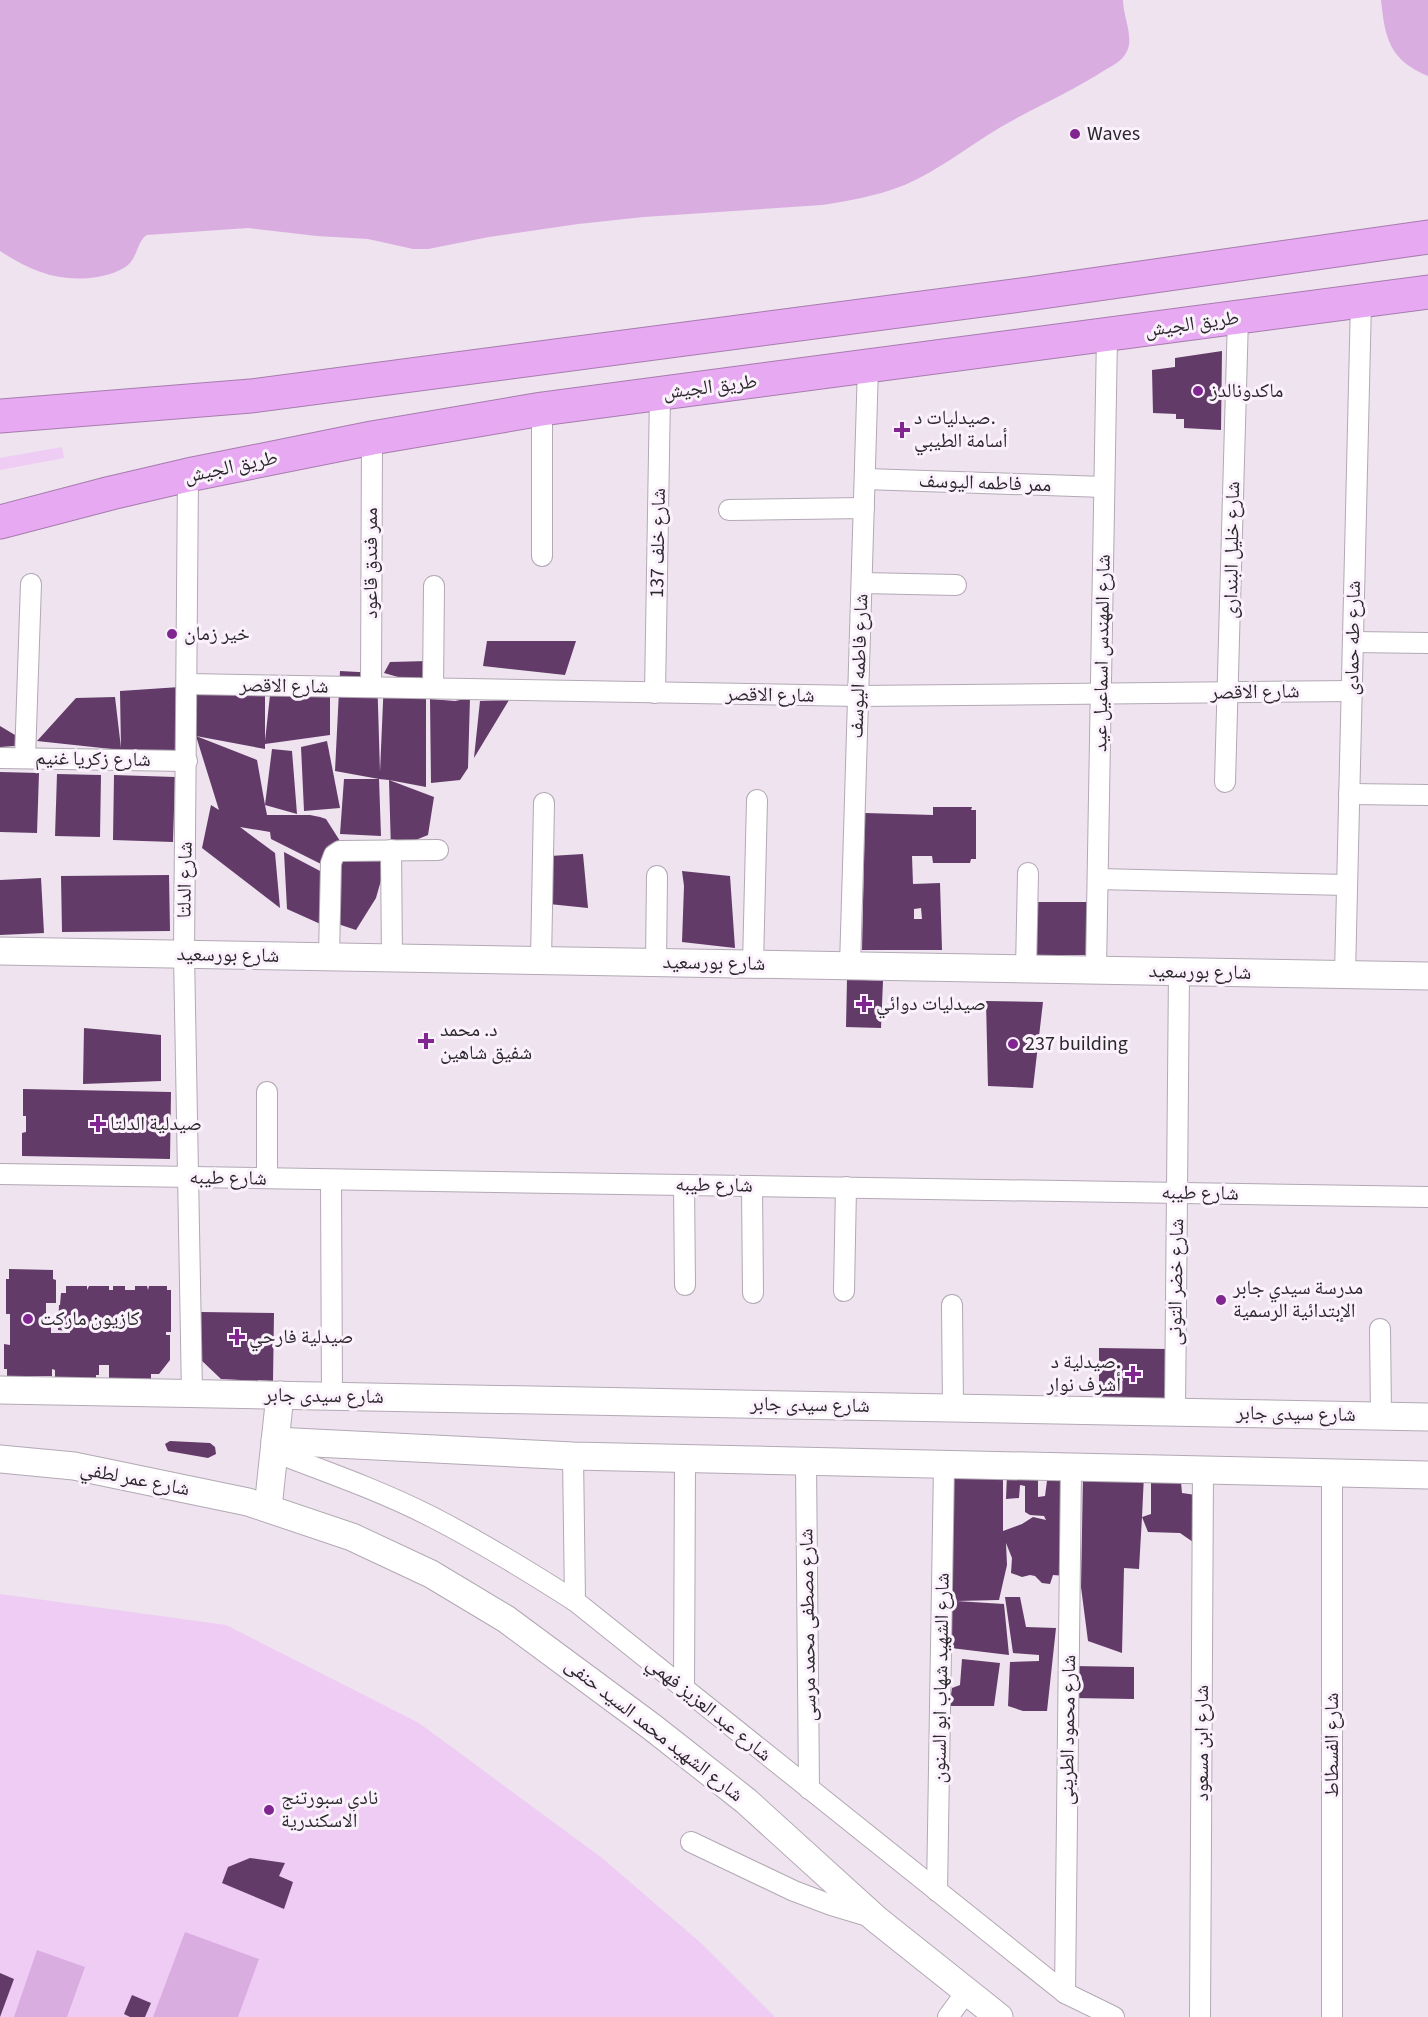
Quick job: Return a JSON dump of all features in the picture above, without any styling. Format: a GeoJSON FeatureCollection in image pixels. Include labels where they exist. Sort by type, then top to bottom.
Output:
{"type":"FeatureCollection","features":[{"type":"Feature","properties":{"kind":"highway"},"geometry":{"type":"LineString","coordinates":[[0,417],[262,395],[1028,294],[1428,237]]}},
{"type":"Feature","properties":{"kind":"highway","name":"طريق الجيش"},"geometry":{"type":"LineString","coordinates":[[0,522],[188,475],[372,438],[542,409],[1428,292]]}},
{"type":"Feature","properties":{"kind":"highway"},"geometry":{"type":"LineString","coordinates":[[0,433],[50,411]]}},
{"type":"Feature","properties":{"kind":"highway"},"geometry":{"type":"LineString","coordinates":[[0,496],[46,510]]}},
{"type":"Feature","properties":{"kind":"street","name":"شارع طه حمادى"},"geometry":{"type":"LineString","coordinates":[[1345,974],[1361,301]]}},
{"type":"Feature","properties":{"kind":"street","name":"شارع خليل البندارى"},"geometry":{"type":"LineString","coordinates":[[1225,782],[1238,317]]}},
{"type":"Feature","properties":{"kind":"street","name":"شارع المهندس اسماعيل عيد"},"geometry":{"type":"LineString","coordinates":[[1096,970],[1107,335]]}},
{"type":"Feature","properties":{"kind":"street","name":"شارع فاطمه اليوسف"},"geometry":{"type":"LineString","coordinates":[[850,966],[868,366]]}},
{"type":"Feature","properties":{"kind":"street","name":"شارع خلف 137"},"geometry":{"type":"LineString","coordinates":[[655,693],[660,394]]}},
{"type":"Feature","properties":{"kind":"street"},"geometry":{"type":"LineString","coordinates":[[542,409],[542,556]]}},
{"type":"Feature","properties":{"kind":"street","name":"ممر فندق قاعود"},"geometry":{"type":"LineString","coordinates":[[371,687],[372,438]]}},
{"type":"Feature","properties":{"kind":"street","name":"شارع الدلتا"},"geometry":{"type":"LineString","coordinates":[[188,475],[184,954],[192,1393]]}},
{"type":"Feature","properties":{"kind":"street","name":"ممر فاطمه اليوسف"},"geometry":{"type":"LineString","coordinates":[[865,479],[1104,487]]}},
{"type":"Feature","properties":{"kind":"street"},"geometry":{"type":"LineString","coordinates":[[729,510],[864,508]]}},
{"type":"Feature","properties":{"kind":"street"},"geometry":{"type":"LineString","coordinates":[[862,583],[956,585]]}},
{"type":"Feature","properties":{"kind":"street"},"geometry":{"type":"LineString","coordinates":[[25,758],[31,584]]}},
{"type":"Feature","properties":{"kind":"street"},"geometry":{"type":"LineString","coordinates":[[433,688],[434,586]]}},
{"type":"Feature","properties":{"kind":"street"},"geometry":{"type":"LineString","coordinates":[[1353,642],[1428,644]]}},
{"type":"Feature","properties":{"kind":"street","name":"شارع الاقصر"},"geometry":{"type":"LineString","coordinates":[[188,684],[858,696],[1352,691]]}},
{"type":"Feature","properties":{"kind":"street","name":"شارع زكريا غنيم"},"geometry":{"type":"LineString","coordinates":[[0,758],[186,761]]}},
{"type":"Feature","properties":{"kind":"street"},"geometry":{"type":"LineString","coordinates":[[1349,794],[1428,795]]}},
{"type":"Feature","properties":{"kind":"street"},"geometry":{"type":"LineString","coordinates":[[753,964],[757,800]]}},
{"type":"Feature","properties":{"kind":"street"},"geometry":{"type":"LineString","coordinates":[[540,960],[544,803]]}},
{"type":"Feature","properties":{"kind":"street"},"geometry":{"type":"LineString","coordinates":[[391,850],[392,958]]}},
{"type":"Feature","properties":{"kind":"street"},"geometry":{"type":"LineString","coordinates":[[329,956],[332,859],[340,851],[438,850]]}},
{"type":"Feature","properties":{"kind":"street"},"geometry":{"type":"LineString","coordinates":[[1026,969],[1028,873]]}},
{"type":"Feature","properties":{"kind":"street"},"geometry":{"type":"LineString","coordinates":[[656,962],[657,876]]}},
{"type":"Feature","properties":{"kind":"street"},"geometry":{"type":"LineString","coordinates":[[1098,879],[1347,885]]}},
{"type":"Feature","properties":{"kind":"street","name":"شارع بورسعيد"},"geometry":{"type":"LineString","coordinates":[[0,951],[1428,976]]}},
{"type":"Feature","properties":{"kind":"street","name":"شارع خضر التونى"},"geometry":{"type":"LineString","coordinates":[[1175,1412],[1179,971]]}},
{"type":"Feature","properties":{"kind":"street"},"geometry":{"type":"LineString","coordinates":[[267,1092],[267,1178]]}},
{"type":"Feature","properties":{"kind":"street","name":"شارع طيبه"},"geometry":{"type":"LineString","coordinates":[[0,1174],[1428,1197]]}},
{"type":"Feature","properties":{"kind":"street"},"geometry":{"type":"LineString","coordinates":[[331,1180],[332,1396]]}},
{"type":"Feature","properties":{"kind":"street"},"geometry":{"type":"LineString","coordinates":[[684,1185],[685,1285]]}},
{"type":"Feature","properties":{"kind":"street"},"geometry":{"type":"LineString","coordinates":[[752,1186],[753,1293]]}},
{"type":"Feature","properties":{"kind":"street"},"geometry":{"type":"LineString","coordinates":[[843,1291],[846,1187]]}},
{"type":"Feature","properties":{"kind":"street"},"geometry":{"type":"LineString","coordinates":[[952,1305],[953,1408]]}},
{"type":"Feature","properties":{"kind":"street"},"geometry":{"type":"LineString","coordinates":[[1380,1329],[1381,1416]]}},
{"type":"Feature","properties":{"kind":"street"},"geometry":{"type":"LineString","coordinates":[[0,1390],[192,1393]]}},
{"type":"Feature","properties":{"kind":"street","name":"شارع سيدى جابر"},"geometry":{"type":"LineString","coordinates":[[192,1393],[1428,1417]]}},
{"type":"Feature","properties":{"kind":"street"},"geometry":{"type":"LineString","coordinates":[[268,1508],[280,1395]]}},
{"type":"Feature","properties":{"kind":"street"},"geometry":{"type":"LineString","coordinates":[[275,1447],[806,1462],[1428,1475]]}},
{"type":"Feature","properties":{"kind":"street","name":"شارع عبد العزيز فهمي"},"geometry":{"type":"LineString","coordinates":[[275,1447],[430,1516],[504,1556],[575,1601],[1065,1993],[1114,2017]]}},
{"type":"Feature","properties":{"kind":"street"},"geometry":{"type":"LineString","coordinates":[[573,1456],[575,1601]]}},
{"type":"Feature","properties":{"kind":"street","name":"شارع عمر لطفي"},"geometry":{"type":"LineString","coordinates":[[0,1459],[74,1466],[268,1508]]}},
{"type":"Feature","properties":{"kind":"street"},"geometry":{"type":"LineString","coordinates":[[684,1688],[685,1459]]}},
{"type":"Feature","properties":{"kind":"street","name":"شارع مصطفى محمد مرسى"},"geometry":{"type":"LineString","coordinates":[[806,1462],[809,1789]]}},
{"type":"Feature","properties":{"kind":"street","name":"شارع الشهيد شهاب ابو السنون"},"geometry":{"type":"LineString","coordinates":[[937,1891],[944,1465]]}},
{"type":"Feature","properties":{"kind":"street","name":"شارع محمود الطرينى"},"geometry":{"type":"LineString","coordinates":[[1065,1993],[1071,1467]]}},
{"type":"Feature","properties":{"kind":"street","name":"شارع ابن مسعود"},"geometry":{"type":"LineString","coordinates":[[1200,2017],[1203,1470]]}},
{"type":"Feature","properties":{"kind":"street","name":"شارع الفسطاط"},"geometry":{"type":"LineString","coordinates":[[1332,1472],[1332,2017]]}},
{"type":"Feature","properties":{"kind":"street","name":"شارع الشهيد محمد السيد حنفى"},"geometry":{"type":"LineString","coordinates":[[268,1508],[352,1537],[431,1574],[506,1619],[582,1673],[730,1788],[970,2004],[999,2017]]}},
{"type":"Feature","properties":{"kind":"street"},"geometry":{"type":"LineString","coordinates":[[691,1842],[794,1891],[876,1919]]}},
{"type":"Feature","properties":{"kind":"street"},"geometry":{"type":"LineString","coordinates":[[948,2017],[970,2004]]}},
{"type":"Feature","properties":{"kind":"shaded area"},"geometry":{"type":"Polygon","coordinates":[[[0,0],[1123,0],[1129,41],[1126,53],[1114,65],[1008,123],[916,180],[892,190],[862,198],[822,205],[644,217],[578,224],[489,237],[428,249],[413,249],[368,239],[248,228],[147,235],[141,241],[134,257],[121,270],[97,277],[70,278],[34,270],[0,251],[0,0]]]}},
{"type":"Feature","properties":{"kind":"shaded area"},"geometry":{"type":"Polygon","coordinates":[[[1381,0],[1428,0],[1428,76],[1405,63],[1391,46],[1387,37],[1381,0]]]}},
{"type":"Feature","properties":{"kind":"shaded area"},"geometry":{"type":"Polygon","coordinates":[[[62,447],[64,458],[0,470],[0,458],[62,447]]]}},
{"type":"Feature","properties":{"kind":"shaded area","name":"نادي سبورتنج الاسكندرية"},"geometry":{"type":"Polygon","coordinates":[[[0,1594],[226,1625],[419,1723],[602,1858],[702,1944],[775,2017],[0,2017],[0,1594]]]}},
{"type":"Feature","properties":{"kind":"shaded area"},"geometry":{"type":"Polygon","coordinates":[[[185,1932],[259,1959],[238,2017],[153,2017],[185,1932]]]}},
{"type":"Feature","properties":{"kind":"shaded area"},"geometry":{"type":"Polygon","coordinates":[[[37,1950],[85,1967],[67,2017],[14,2017],[37,1950]]]}},
{"type":"Feature","properties":{"kind":"building","name":"ماكدونالدز"},"geometry":{"type":"Polygon","coordinates":[[[1222,351],[1221,430],[1184,428],[1184,419],[1176,419],[1176,414],[1153,413],[1152,370],[1175,367],[1175,358],[1222,351]]]}},
{"type":"Feature","properties":{"kind":"building"},"geometry":{"type":"Polygon","coordinates":[[[487,641],[576,641],[565,675],[483,666],[487,641]]]}},
{"type":"Feature","properties":{"kind":"building"},"geometry":{"type":"Polygon","coordinates":[[[428,661],[426,787],[335,771],[340,671],[377,673],[380,772],[384,679],[405,679],[384,673],[390,662],[428,661]]]}},
{"type":"Feature","properties":{"kind":"building"},"geometry":{"type":"Polygon","coordinates":[[[271,686],[330,695],[330,735],[265,744],[265,749],[196,736],[196,689],[265,695],[265,741],[271,686]]]}},
{"type":"Feature","properties":{"kind":"building"},"geometry":{"type":"Polygon","coordinates":[[[180,687],[177,752],[121,750],[37,741],[76,698],[115,697],[121,748],[120,691],[180,687]]]}},
{"type":"Feature","properties":{"kind":"building"},"geometry":{"type":"Polygon","coordinates":[[[470,698],[468,768],[460,780],[431,783],[430,699],[455,701],[470,698]]]}},
{"type":"Feature","properties":{"kind":"building"},"geometry":{"type":"Polygon","coordinates":[[[509,700],[474,758],[480,701],[509,700]]]}},
{"type":"Feature","properties":{"kind":"building"},"geometry":{"type":"Polygon","coordinates":[[[0,726],[15,735],[15,746],[0,747],[0,726]]]}},
{"type":"Feature","properties":{"kind":"building"},"geometry":{"type":"Polygon","coordinates":[[[196,736],[257,760],[267,815],[310,815],[326,819],[340,841],[321,864],[271,839],[270,832],[240,827],[275,853],[280,908],[202,848],[211,805],[219,810],[196,736]]]}},
{"type":"Feature","properties":{"kind":"building"},"geometry":{"type":"Polygon","coordinates":[[[327,741],[340,808],[304,811],[301,747],[327,741]]]}},
{"type":"Feature","properties":{"kind":"building"},"geometry":{"type":"Polygon","coordinates":[[[272,749],[292,751],[297,814],[265,805],[272,749]]]}},
{"type":"Feature","properties":{"kind":"building"},"geometry":{"type":"Polygon","coordinates":[[[0,772],[39,773],[37,833],[0,832],[0,772]]]}},
{"type":"Feature","properties":{"kind":"building"},"geometry":{"type":"Polygon","coordinates":[[[57,774],[101,775],[100,837],[55,836],[57,774]]]}},
{"type":"Feature","properties":{"kind":"building"},"geometry":{"type":"Polygon","coordinates":[[[114,775],[175,777],[173,842],[113,840],[114,775]]]}},
{"type":"Feature","properties":{"kind":"building"},"geometry":{"type":"Polygon","coordinates":[[[344,779],[379,779],[381,836],[340,834],[344,779]]]}},
{"type":"Feature","properties":{"kind":"building"},"geometry":{"type":"Polygon","coordinates":[[[389,780],[434,797],[428,835],[391,850],[389,780]]]}},
{"type":"Feature","properties":{"kind":"building"},"geometry":{"type":"Polygon","coordinates":[[[933,807],[972,807],[971,810],[976,810],[976,859],[971,859],[970,863],[933,863],[932,856],[912,856],[913,884],[940,883],[942,950],[862,950],[865,813],[933,815],[933,807]],[[921,908],[914,909],[914,919],[922,919],[921,908]]]}},
{"type":"Feature","properties":{"kind":"building"},"geometry":{"type":"Polygon","coordinates":[[[345,840],[381,860],[383,873],[376,898],[356,930],[335,923],[336,931],[287,909],[284,852],[322,872],[335,873],[345,840]]]}},
{"type":"Feature","properties":{"kind":"building"},"geometry":{"type":"Polygon","coordinates":[[[583,854],[588,908],[549,904],[550,856],[583,854]]]}},
{"type":"Feature","properties":{"kind":"building"},"geometry":{"type":"Polygon","coordinates":[[[682,871],[730,876],[735,948],[682,942],[684,886],[682,871]]]}},
{"type":"Feature","properties":{"kind":"building"},"geometry":{"type":"Polygon","coordinates":[[[169,875],[170,931],[62,932],[61,876],[169,875]]]}},
{"type":"Feature","properties":{"kind":"building"},"geometry":{"type":"Polygon","coordinates":[[[41,878],[44,933],[0,935],[0,880],[41,878]]]}},
{"type":"Feature","properties":{"kind":"building"},"geometry":{"type":"Polygon","coordinates":[[[1033,902],[1090,902],[1091,955],[1033,955],[1033,902]]]}},
{"type":"Feature","properties":{"kind":"building","name":"صيدليات دوائي"},"geometry":{"type":"Polygon","coordinates":[[[847,979],[883,981],[881,1028],[846,1027],[847,979]]]}},
{"type":"Feature","properties":{"kind":"building","name":"237 building"},"geometry":{"type":"Polygon","coordinates":[[[986,1001],[1043,1002],[1033,1088],[988,1086],[986,1001]]]}},
{"type":"Feature","properties":{"kind":"building"},"geometry":{"type":"Polygon","coordinates":[[[84,1028],[161,1035],[161,1081],[83,1084],[84,1028]]]}},
{"type":"Feature","properties":{"kind":"building","name":"صيدلية الدلتا"},"geometry":{"type":"Polygon","coordinates":[[[23,1089],[171,1092],[170,1159],[22,1156],[22,1133],[26,1132],[26,1116],[23,1116],[23,1089]]]}},
{"type":"Feature","properties":{"kind":"building"},"geometry":{"type":"Polygon","coordinates":[[[9,1269],[53,1270],[53,1279],[56,1280],[56,1303],[46,1303],[46,1324],[51,1325],[51,1333],[70,1333],[70,1331],[58,1330],[61,1293],[66,1293],[66,1286],[87,1286],[87,1290],[89,1286],[109,1286],[109,1290],[113,1290],[113,1286],[125,1286],[125,1290],[135,1290],[135,1286],[147,1286],[148,1290],[149,1286],[167,1286],[167,1290],[171,1290],[171,1332],[166,1332],[166,1335],[170,1335],[170,1360],[159,1374],[151,1374],[151,1381],[109,1380],[109,1365],[99,1365],[99,1375],[96,1375],[96,1380],[55,1379],[55,1370],[52,1369],[52,1376],[7,1376],[7,1369],[4,1369],[4,1344],[10,1345],[10,1314],[6,1314],[6,1279],[9,1279],[9,1269]]]}},
{"type":"Feature","properties":{"kind":"building","name":"صيدلية فارحي"},"geometry":{"type":"Polygon","coordinates":[[[201,1312],[274,1313],[273,1381],[258,1380],[258,1384],[240,1384],[240,1380],[221,1379],[201,1360],[201,1312]]]}},
{"type":"Feature","properties":{"kind":"building","name":"صيدلية د. أشرف نوار"},"geometry":{"type":"Polygon","coordinates":[[[1099,1348],[1167,1349],[1167,1401],[1099,1400],[1099,1348]]]}},
{"type":"Feature","properties":{"kind":"building"},"geometry":{"type":"Polygon","coordinates":[[[170,1441],[210,1443],[215,1447],[216,1454],[208,1458],[168,1451],[165,1444],[170,1441]]]}},
{"type":"Feature","properties":{"kind":"building"},"geometry":{"type":"Polygon","coordinates":[[[1048,1473],[1068,1476],[1066,1576],[1053,1575],[1050,1584],[1042,1583],[1035,1576],[1022,1577],[1011,1573],[1012,1558],[1006,1543],[1007,1565],[999,1600],[956,1601],[1004,1604],[1009,1655],[951,1648],[951,1476],[1003,1478],[1003,1531],[1033,1517],[1046,1520],[1044,1516],[1030,1515],[1025,1512],[1025,1486],[1020,1485],[1019,1498],[1006,1499],[1007,1474],[1038,1475],[1038,1497],[1045,1496],[1048,1473]]]}},
{"type":"Feature","properties":{"kind":"building"},"geometry":{"type":"Polygon","coordinates":[[[1083,1475],[1144,1475],[1139,1569],[1124,1568],[1122,1653],[1088,1641],[1081,1587],[1083,1475]]]}},
{"type":"Feature","properties":{"kind":"building"},"geometry":{"type":"Polygon","coordinates":[[[1151,1481],[1181,1482],[1182,1493],[1203,1496],[1193,1542],[1180,1533],[1148,1532],[1142,1517],[1151,1514],[1151,1481]]]}},
{"type":"Feature","properties":{"kind":"building"},"geometry":{"type":"Polygon","coordinates":[[[1005,1597],[1020,1597],[1026,1627],[1056,1628],[1047,1711],[1023,1711],[1008,1706],[1010,1662],[1039,1661],[1039,1655],[1013,1653],[1005,1597]]]}},
{"type":"Feature","properties":{"kind":"building"},"geometry":{"type":"Polygon","coordinates":[[[962,1659],[1000,1663],[994,1706],[949,1706],[952,1688],[960,1685],[962,1659]]]}},
{"type":"Feature","properties":{"kind":"building"},"geometry":{"type":"Polygon","coordinates":[[[1073,1666],[1134,1667],[1134,1699],[1073,1698],[1073,1666]]]}},
{"type":"Feature","properties":{"kind":"building"},"geometry":{"type":"Polygon","coordinates":[[[250,1858],[285,1863],[279,1876],[293,1882],[284,1909],[222,1883],[228,1867],[250,1858]]]}},
{"type":"Feature","properties":{"kind":"building"},"geometry":{"type":"Polygon","coordinates":[[[0,1973],[14,1979],[0,2017],[0,1973]]]}},
{"type":"Feature","properties":{"kind":"building"},"geometry":{"type":"Polygon","coordinates":[[[132,1995],[151,2003],[145,2017],[130,2017],[124,2014],[132,1995]]]}},
{"type":"Feature","properties":{"kind":"place","name":"Waves"},"geometry":{"type":"Point","coordinates":[1075,134]}},
{"type":"Feature","properties":{"kind":"place","name":"ماكدونالدز"},"geometry":{"type":"Point","coordinates":[1198,391]}},
{"type":"Feature","properties":{"kind":"place","name":"صيدليات د. أسامة الطيبي"},"geometry":{"type":"Point","coordinates":[902,430]}},
{"type":"Feature","properties":{"kind":"place","name":"خير زمان"},"geometry":{"type":"Point","coordinates":[172,634]}},
{"type":"Feature","properties":{"kind":"place","name":"صيدليات دوائي"},"geometry":{"type":"Point","coordinates":[864,1004]}},
{"type":"Feature","properties":{"kind":"place","name":"د. محمد شفيق شاهين"},"geometry":{"type":"Point","coordinates":[426,1041]}},
{"type":"Feature","properties":{"kind":"place","name":"237 building"},"geometry":{"type":"Point","coordinates":[1013,1044]}},
{"type":"Feature","properties":{"kind":"place","name":"صيدلية الدلتا"},"geometry":{"type":"Point","coordinates":[98,1124]}},
{"type":"Feature","properties":{"kind":"place","name":"مدرسة سيدي جابر الإبتدائية الرسمية"},"geometry":{"type":"Point","coordinates":[1221,1300]}},
{"type":"Feature","properties":{"kind":"place","name":"كازيون ماركت"},"geometry":{"type":"Point","coordinates":[28,1319]}},
{"type":"Feature","properties":{"kind":"place","name":"صيدلية فارحي"},"geometry":{"type":"Point","coordinates":[237,1337]}},
{"type":"Feature","properties":{"kind":"place","name":"صيدلية د. أشرف نوار"},"geometry":{"type":"Point","coordinates":[1133,1374]}},
{"type":"Feature","properties":{"kind":"place","name":"نادي سبورتنج الاسكندرية"},"geometry":{"type":"Point","coordinates":[269,1810]}}]}
